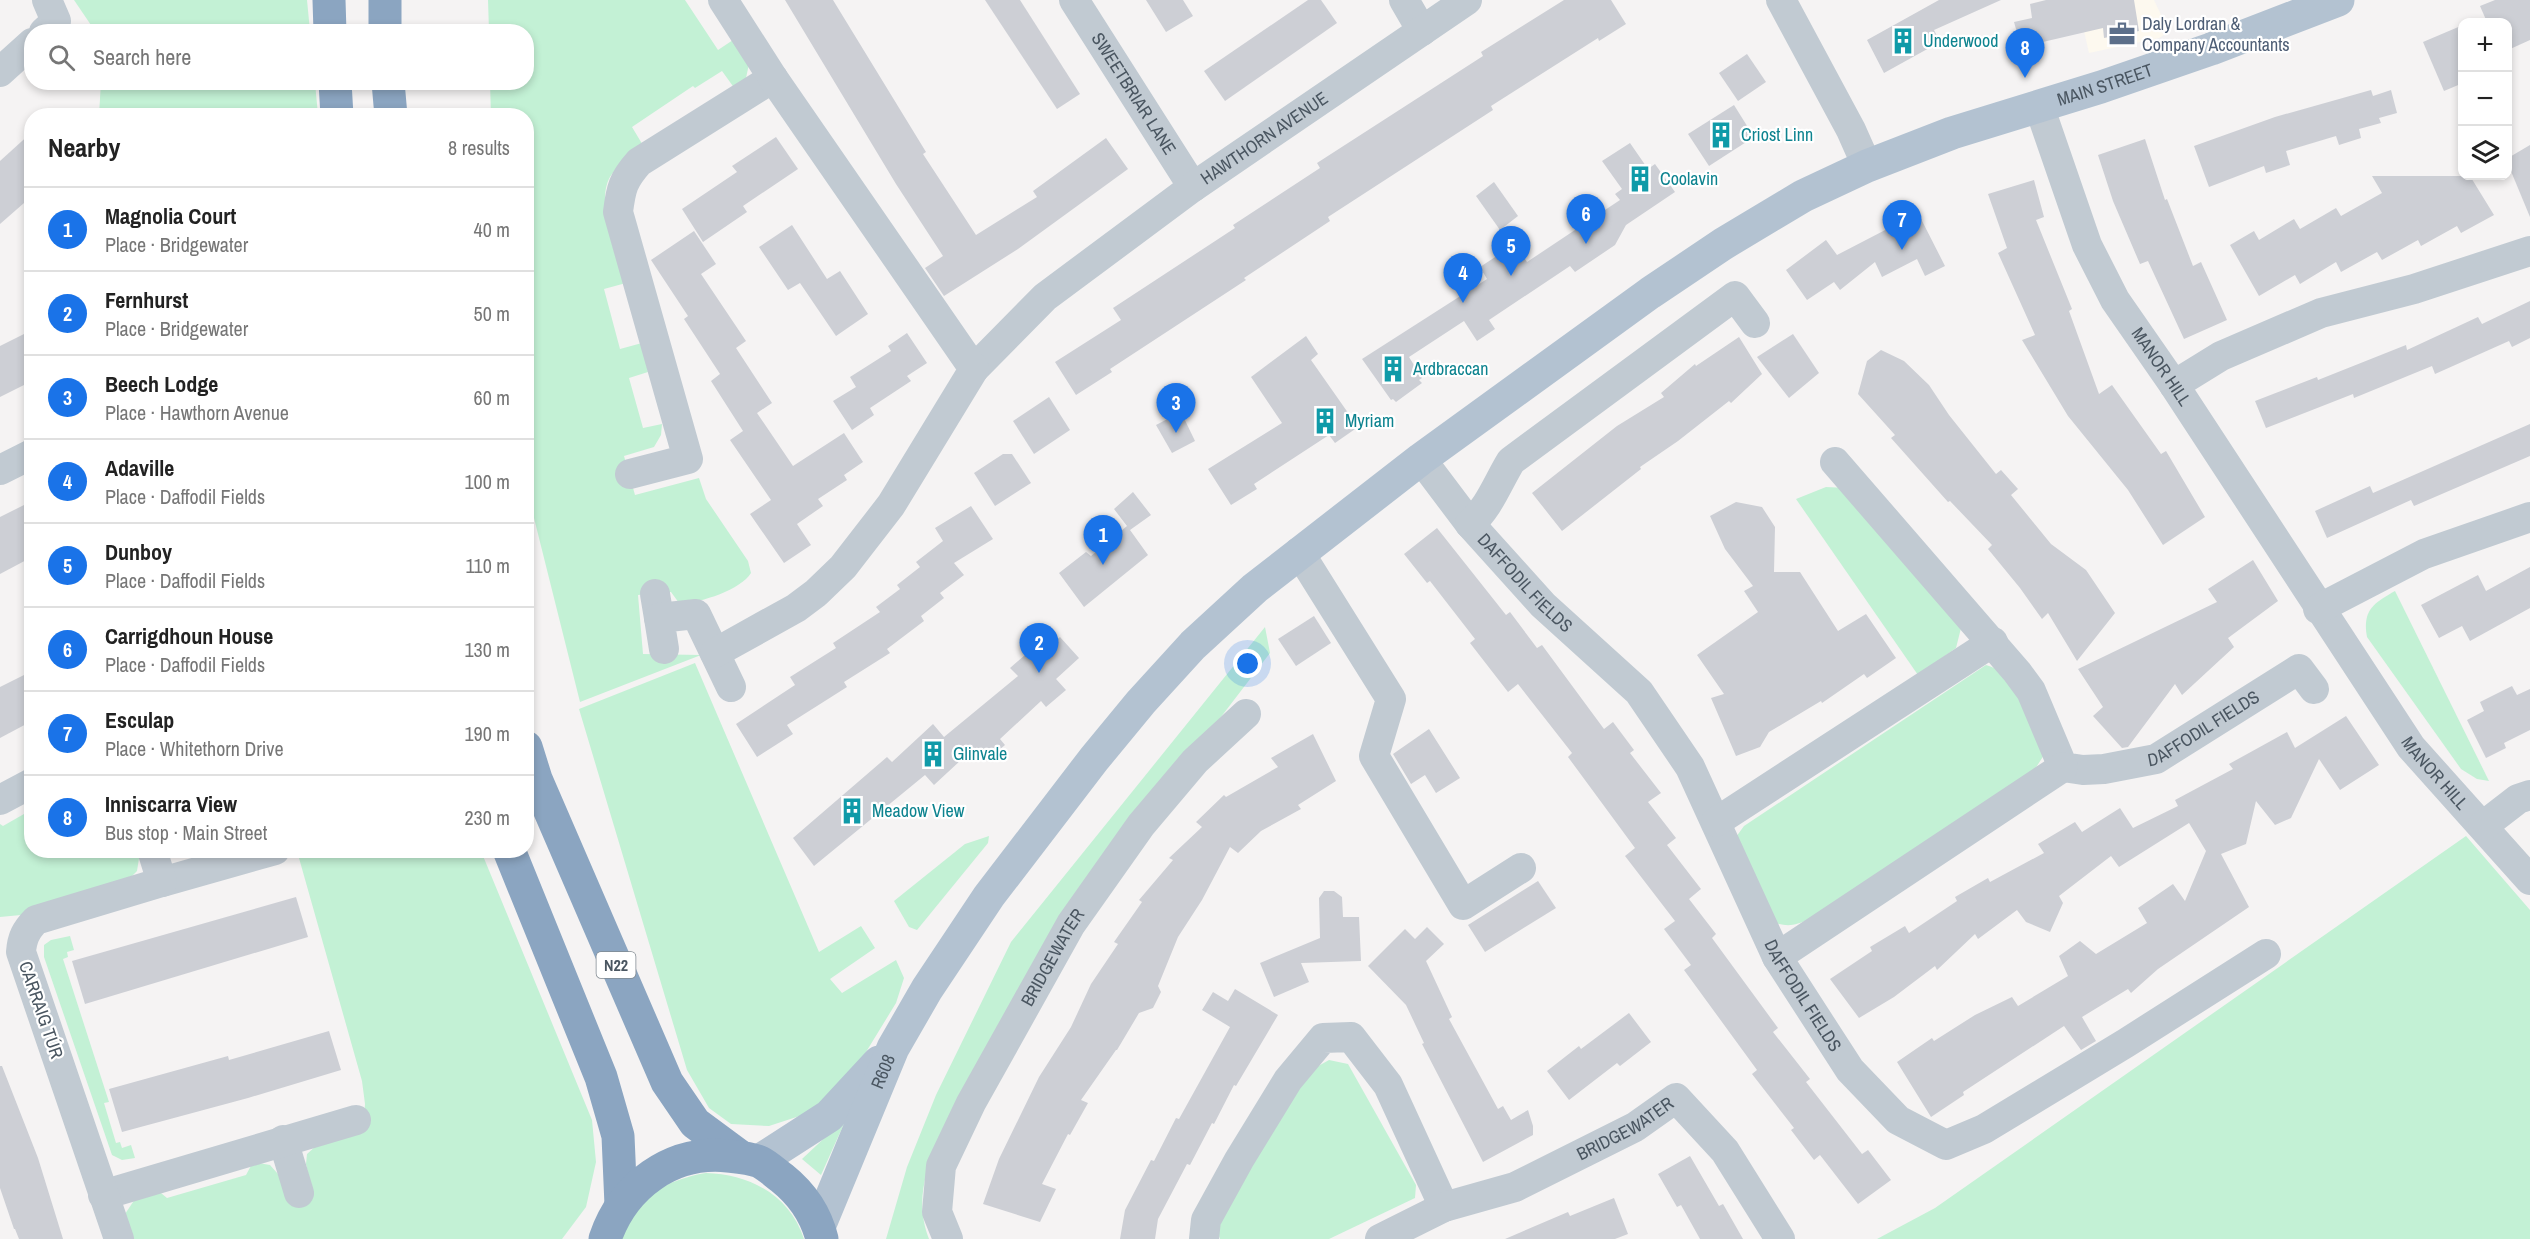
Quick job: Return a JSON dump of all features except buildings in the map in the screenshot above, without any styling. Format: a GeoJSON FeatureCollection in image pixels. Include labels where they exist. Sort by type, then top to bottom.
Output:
{"type":"FeatureCollection","features":[{"type":"Feature","properties":{"kind":"highway"},"geometry":{"type":"LineString","coordinates":[[329,0],[330,24]]}},
{"type":"Feature","properties":{"kind":"highway"},"geometry":{"type":"LineString","coordinates":[[385,0],[385,24]]}},
{"type":"Feature","properties":{"kind":"highway"},"geometry":{"type":"LineString","coordinates":[[335,90],[336,108]]}},
{"type":"Feature","properties":{"kind":"highway"},"geometry":{"type":"LineString","coordinates":[[389,90],[391,108]]}},
{"type":"Feature","properties":{"kind":"highway","name":"N22"},"geometry":{"type":"LineString","coordinates":[[534,773],[667,1082],[695,1123],[791,1185],[807,1205],[820,1233]]}},
{"type":"Feature","properties":{"kind":"highway"},"geometry":{"type":"LineString","coordinates":[[512,858],[601,1077],[618,1137],[621,1205]]}},
{"type":"Feature","properties":{"kind":"highway"},"geometry":{"type":"LineString","coordinates":[[605,1239],[621,1205],[639,1184],[662,1169],[687,1158],[714,1155],[750,1159]]}},
{"type":"Feature","properties":{"kind":"main road","name":"MAIN STREET"},"geometry":{"type":"LineString","coordinates":[[2039,106],[2211,49],[2338,0]]}},
{"type":"Feature","properties":{"kind":"main road","name":"R608"},"geometry":{"type":"LineString","coordinates":[[820,1233],[893,1048],[927,989],[988,896],[1094,759],[1194,645],[1255,588],[1421,459],[1699,259],[1803,196],[1867,166],[1952,133],[2039,106]]}},
{"type":"Feature","properties":{"kind":"main road","name":"R608"},"geometry":{"type":"LineString","coordinates":[[750,1159],[829,1116],[893,1048]]}},
{"type":"Feature","properties":{"kind":"street"},"geometry":{"type":"LineString","coordinates":[[48,0],[56,21],[53,24]]}},
{"type":"Feature","properties":{"kind":"street"},"geometry":{"type":"LineString","coordinates":[[723,0],[773,78],[974,369]]}},
{"type":"Feature","properties":{"kind":"street","name":"SWEETBRIAR LANE"},"geometry":{"type":"LineString","coordinates":[[1074,0],[1193,187]]}},
{"type":"Feature","properties":{"kind":"street"},"geometry":{"type":"LineString","coordinates":[[1404,0],[1422,31]]}},
{"type":"Feature","properties":{"kind":"street","name":"HAWTHORN AVENUE"},"geometry":{"type":"LineString","coordinates":[[715,653],[796,608],[816,593],[843,567],[891,505],[974,369],[1031,309],[1193,187],[1467,0]]}},
{"type":"Feature","properties":{"kind":"street"},"geometry":{"type":"LineString","coordinates":[[1781,0],[1851,130],[1867,166]]}},
{"type":"Feature","properties":{"kind":"street"},"geometry":{"type":"LineString","coordinates":[[0,72],[24,50]]}},
{"type":"Feature","properties":{"kind":"street"},"geometry":{"type":"LineString","coordinates":[[630,474],[688,459],[618,212],[621,187],[628,174],[639,162],[773,78]]}},
{"type":"Feature","properties":{"kind":"street","name":"MANOR HILL"},"geometry":{"type":"LineString","coordinates":[[2039,106],[2086,245],[2115,300],[2174,385],[2318,609],[2411,747],[2483,826],[2518,799],[2530,795]]}},
{"type":"Feature","properties":{"kind":"street"},"geometry":{"type":"LineString","coordinates":[[2174,385],[2221,356],[2321,313],[2414,289],[2530,251]]}},
{"type":"Feature","properties":{"kind":"street","name":"DAFFODIL FIELDS"},"geometry":{"type":"LineString","coordinates":[[1470,524],[1483,513],[1493,490],[1511,461],[1735,296],[1755,323]]}},
{"type":"Feature","properties":{"kind":"street"},"geometry":{"type":"LineString","coordinates":[[0,470],[24,458]]}},
{"type":"Feature","properties":{"kind":"street","name":"DAFFODIL FIELDS"},"geometry":{"type":"LineString","coordinates":[[1421,459],[1470,524],[1544,605],[1640,692],[1690,767],[1777,957],[1850,1070],[1898,1120],[1946,1145],[1984,1129],[2126,1043],[2266,954]]}},
{"type":"Feature","properties":{"kind":"street"},"geometry":{"type":"LineString","coordinates":[[1777,957],[2063,767],[2031,691],[1993,642],[1835,462]]}},
{"type":"Feature","properties":{"kind":"street"},"geometry":{"type":"LineString","coordinates":[[2318,609],[2424,554],[2530,517]]}},
{"type":"Feature","properties":{"kind":"street"},"geometry":{"type":"LineString","coordinates":[[1299,552],[1391,699],[1374,756],[1463,905],[1521,868]]}},
{"type":"Feature","properties":{"kind":"street"},"geometry":{"type":"LineString","coordinates":[[664,649],[657,606],[696,614],[731,687]]}},
{"type":"Feature","properties":{"kind":"street"},"geometry":{"type":"LineString","coordinates":[[1716,822],[1993,642]]}},
{"type":"Feature","properties":{"kind":"street","name":"DAFFODIL FIELDS"},"geometry":{"type":"LineString","coordinates":[[2063,767],[2083,770],[2104,769],[2156,759],[2299,669],[2314,689]]}},
{"type":"Feature","properties":{"kind":"street","name":"BRIDGEWATER"},"geometry":{"type":"LineString","coordinates":[[948,1239],[937,1212],[941,1166],[971,1103],[1071,924],[1141,825],[1187,770],[1246,714]]}},
{"type":"Feature","properties":{"kind":"street"},"geometry":{"type":"LineString","coordinates":[[0,800],[24,787]]}},
{"type":"Feature","properties":{"kind":"street"},"geometry":{"type":"LineString","coordinates":[[2483,826],[2530,880]]}},
{"type":"Feature","properties":{"kind":"street"},"geometry":{"type":"LineString","coordinates":[[154,858],[162,882]]}},
{"type":"Feature","properties":{"kind":"street","name":"CARRAIG TÚR"},"geometry":{"type":"LineString","coordinates":[[119,1239],[21,952],[21,942],[26,930],[36,920],[247,858]]}},
{"type":"Feature","properties":{"kind":"street"},"geometry":{"type":"LineString","coordinates":[[1204,1239],[1206,1220],[1239,1160],[1288,1080],[1323,1038],[1351,1037],[1388,1085],[1444,1207]]}},
{"type":"Feature","properties":{"kind":"street","name":"BRIDGEWATER"},"geometry":{"type":"LineString","coordinates":[[1380,1239],[1444,1207],[1525,1183],[1635,1128],[1676,1098],[1725,1151],[1780,1239]]}},
{"type":"Feature","properties":{"kind":"street"},"geometry":{"type":"LineString","coordinates":[[103,1195],[356,1120]]}},
{"type":"Feature","properties":{"kind":"street"},"geometry":{"type":"LineString","coordinates":[[283,1140],[299,1193]]}},
{"type":"Feature","properties":{"kind":"shaded area"},"geometry":{"type":"Polygon","coordinates":[[[2077,0],[2154,0],[2169,32],[2159,38],[2089,53],[2077,0]]]}},
{"type":"Feature","properties":{"kind":"green space"},"geometry":{"type":"Polygon","coordinates":[[[74,0],[307,0],[309,24],[90,24],[74,0]]]}},
{"type":"Feature","properties":{"kind":"green space"},"geometry":{"type":"Polygon","coordinates":[[[488,0],[685,0],[718,50],[736,38],[749,64],[746,78],[735,89],[722,71],[695,88],[693,86],[632,127],[644,147],[612,174],[605,198],[609,227],[626,283],[604,289],[620,349],[642,343],[648,372],[629,378],[643,428],[662,424],[661,435],[654,447],[624,456],[635,495],[699,478],[706,499],[748,561],[751,573],[729,590],[687,603],[679,603],[671,592],[638,595],[643,654],[701,655],[580,702],[534,518],[534,108],[491,108],[490,90],[534,90],[534,24],[489,24],[488,0]]]}},
{"type":"Feature","properties":{"kind":"green space"},"geometry":{"type":"Polygon","coordinates":[[[101,90],[316,90],[317,108],[99,108],[101,90]]]}},
{"type":"Feature","properties":{"kind":"green space"},"geometry":{"type":"Polygon","coordinates":[[[1826,487],[1847,488],[1962,624],[1956,648],[1918,675],[1796,499],[1826,487]]]}},
{"type":"Feature","properties":{"kind":"green space"},"geometry":{"type":"Polygon","coordinates":[[[2395,591],[2489,781],[2477,779],[2461,769],[2367,637],[2366,620],[2371,608],[2395,591]]]}},
{"type":"Feature","properties":{"kind":"green space"},"geometry":{"type":"Polygon","coordinates":[[[1265,627],[1270,653],[1201,743],[938,1139],[923,1189],[923,1213],[929,1239],[886,1239],[907,1167],[936,1095],[1011,942],[1265,627]]]}},
{"type":"Feature","properties":{"kind":"green space"},"geometry":{"type":"Polygon","coordinates":[[[695,663],[819,952],[861,926],[875,948],[830,979],[842,993],[896,960],[904,978],[896,1003],[855,1070],[818,1110],[769,1126],[731,1124],[709,1108],[687,1070],[579,709],[695,663]]]}},
{"type":"Feature","properties":{"kind":"green space"},"geometry":{"type":"Polygon","coordinates":[[[1986,665],[2007,678],[2023,702],[2044,755],[2035,769],[1809,919],[1791,925],[1772,922],[1736,837],[1744,826],[1986,665]]]}},
{"type":"Feature","properties":{"kind":"green space"},"geometry":{"type":"Polygon","coordinates":[[[24,814],[24,858],[139,858],[137,871],[132,876],[21,915],[0,917],[0,824],[3,826],[24,814]]]}},
{"type":"Feature","properties":{"kind":"green space"},"geometry":{"type":"Polygon","coordinates":[[[989,836],[988,843],[917,930],[909,927],[894,901],[965,844],[989,836]]]}},
{"type":"Feature","properties":{"kind":"green space"},"geometry":{"type":"Polygon","coordinates":[[[2466,836],[2530,910],[2530,1239],[1877,1239],[1935,1208],[2466,836]]]}},
{"type":"Feature","properties":{"kind":"green space"},"geometry":{"type":"Polygon","coordinates":[[[299,858],[484,858],[592,1120],[596,1162],[586,1207],[562,1239],[134,1239],[125,1214],[137,1196],[156,1189],[167,1198],[246,1175],[253,1162],[270,1165],[278,1174],[313,1196],[306,1164],[307,1154],[317,1145],[363,1131],[365,1104],[362,1081],[299,858]]]}},
{"type":"Feature","properties":{"kind":"green space"},"geometry":{"type":"Polygon","coordinates":[[[70,936],[74,950],[67,952],[68,957],[63,959],[109,1102],[104,1103],[116,1143],[120,1142],[122,1148],[131,1145],[135,1158],[122,1160],[112,1155],[44,957],[44,945],[51,940],[70,936]]]}},
{"type":"Feature","properties":{"kind":"green space"},"geometry":{"type":"Polygon","coordinates":[[[1329,1060],[1348,1064],[1416,1185],[1415,1198],[1329,1239],[1220,1239],[1216,1227],[1232,1187],[1313,1069],[1329,1060]]]}},
{"type":"Feature","properties":{"kind":"green space"},"geometry":{"type":"Polygon","coordinates":[[[847,1117],[821,1175],[802,1159],[847,1117]]]}},
{"type":"Feature","properties":{"kind":"green space"},"geometry":{"type":"Polygon","coordinates":[[[706,1173],[737,1178],[766,1190],[789,1210],[804,1239],[620,1239],[642,1202],[667,1185],[706,1173]]]}},
{"type":"Feature","properties":{"kind":"place","name":"Daly Lordran & Company Accountants"},"geometry":{"type":"Point","coordinates":[2122,34]}},
{"type":"Feature","properties":{"kind":"place","name":"Underwood"},"geometry":{"type":"Point","coordinates":[1903,41]}},
{"type":"Feature","properties":{"kind":"place","name":"Inniscarra View"},"geometry":{"type":"Point","coordinates":[2025,78]}},
{"type":"Feature","properties":{"kind":"place","name":"Criost Linn"},"geometry":{"type":"Point","coordinates":[1721,135]}},
{"type":"Feature","properties":{"kind":"place","name":"Coolavin"},"geometry":{"type":"Point","coordinates":[1640,179]}},
{"type":"Feature","properties":{"kind":"place","name":"Carrigdhoun House"},"geometry":{"type":"Point","coordinates":[1586,244]}},
{"type":"Feature","properties":{"kind":"place","name":"Esculap"},"geometry":{"type":"Point","coordinates":[1902,250]}},
{"type":"Feature","properties":{"kind":"place","name":"Dunboy"},"geometry":{"type":"Point","coordinates":[1511,276]}},
{"type":"Feature","properties":{"kind":"place","name":"Adaville"},"geometry":{"type":"Point","coordinates":[1463,303]}},
{"type":"Feature","properties":{"kind":"place","name":"Ardbraccan"},"geometry":{"type":"Point","coordinates":[1393,369]}},
{"type":"Feature","properties":{"kind":"place","name":"Myriam"},"geometry":{"type":"Point","coordinates":[1325,421]}},
{"type":"Feature","properties":{"kind":"place","name":"Beech Lodge"},"geometry":{"type":"Point","coordinates":[1176,433]}},
{"type":"Feature","properties":{"kind":"place","name":"Magnolia Court"},"geometry":{"type":"Point","coordinates":[1103,565]}},
{"type":"Feature","properties":{"kind":"place","name":"Fernhurst"},"geometry":{"type":"Point","coordinates":[1039,673]}},
{"type":"Feature","properties":{"kind":"place","name":"Glinvale"},"geometry":{"type":"Point","coordinates":[933,754]}},
{"type":"Feature","properties":{"kind":"place","name":"Meadow View"},"geometry":{"type":"Point","coordinates":[852,811]}}]}
